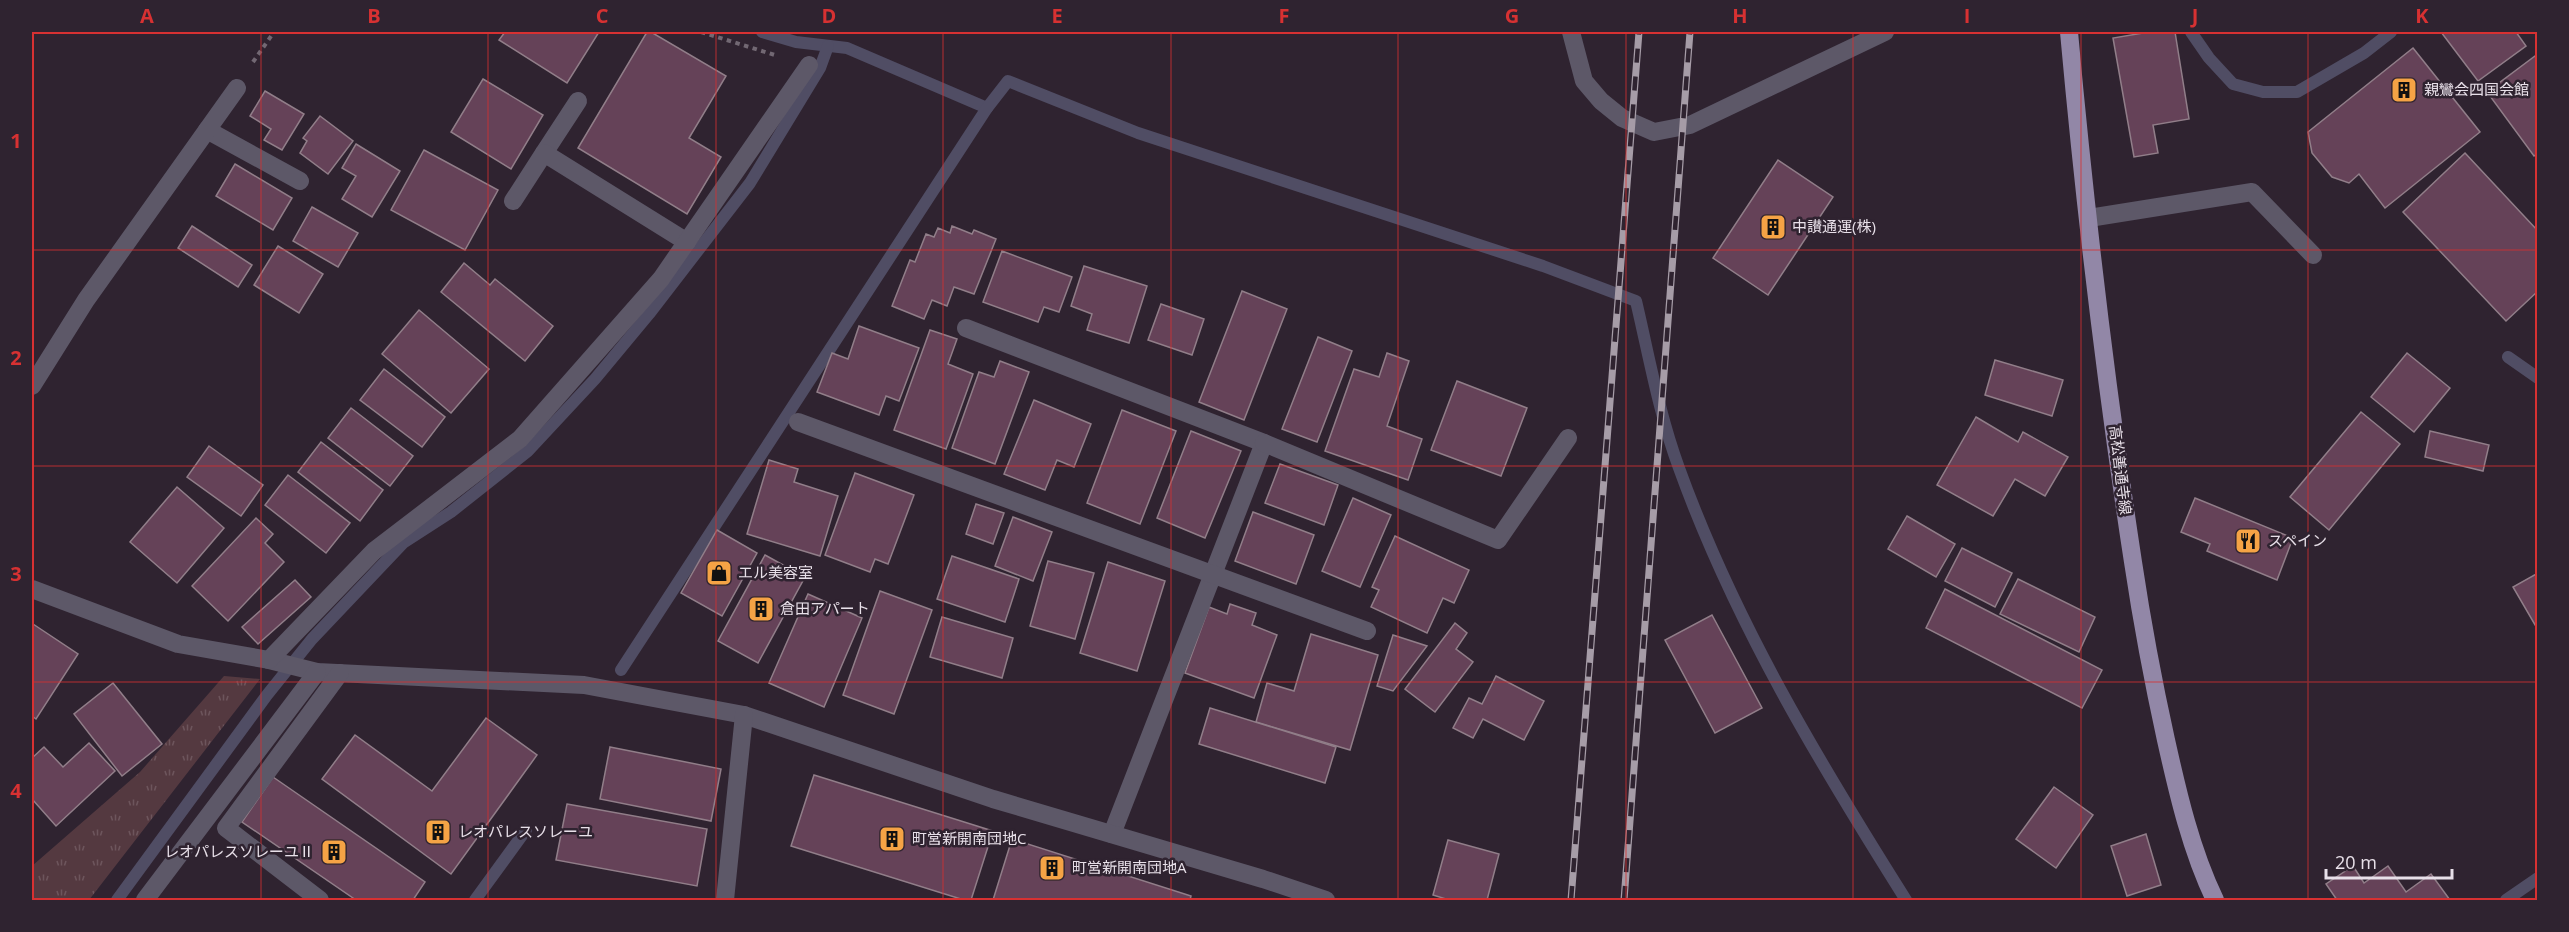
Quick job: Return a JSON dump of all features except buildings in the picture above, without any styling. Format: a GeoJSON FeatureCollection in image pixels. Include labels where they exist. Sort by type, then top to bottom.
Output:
{"type":"FeatureCollection","features":[{"type":"Feature","properties":{"kind":"main road","name":"高松善通寺線"},"geometry":{"type":"LineString","coordinates":[[2069,32],[2123,499],[2146,649],[2177,789],[2206,880],[2215,900]]}},
{"type":"Feature","properties":{"kind":"street"},"geometry":{"type":"LineString","coordinates":[[1571,32],[1584,81],[1601,102],[1622,118],[1654,132],[1690,125],[1885,32]]}},
{"type":"Feature","properties":{"kind":"street"},"geometry":{"type":"LineString","coordinates":[[145,900],[293,665],[374,551],[520,440],[661,279],[809,64]]}},
{"type":"Feature","properties":{"kind":"street"},"geometry":{"type":"LineString","coordinates":[[32,386],[86,300],[237,87]]}},
{"type":"Feature","properties":{"kind":"street"},"geometry":{"type":"LineString","coordinates":[[513,201],[578,101]]}},
{"type":"Feature","properties":{"kind":"street"},"geometry":{"type":"LineString","coordinates":[[207,129],[300,181]]}},
{"type":"Feature","properties":{"kind":"street"},"geometry":{"type":"LineString","coordinates":[[544,153],[687,242]]}},
{"type":"Feature","properties":{"kind":"street"},"geometry":{"type":"LineString","coordinates":[[2089,218],[2252,192],[2313,255]]}},
{"type":"Feature","properties":{"kind":"street"},"geometry":{"type":"LineString","coordinates":[[966,328],[1264,443],[1498,540],[1568,438]]}},
{"type":"Feature","properties":{"kind":"street"},"geometry":{"type":"LineString","coordinates":[[798,422],[1367,631]]}},
{"type":"Feature","properties":{"kind":"street"},"geometry":{"type":"LineString","coordinates":[[1112,834],[1264,443]]}},
{"type":"Feature","properties":{"kind":"street"},"geometry":{"type":"LineString","coordinates":[[32,589],[178,644],[293,665],[340,673],[584,685],[744,715],[993,799],[1263,879],[1326,900]]}},
{"type":"Feature","properties":{"kind":"street"},"geometry":{"type":"LineString","coordinates":[[320,900],[226,828],[340,673]]}},
{"type":"Feature","properties":{"kind":"street"},"geometry":{"type":"LineString","coordinates":[[725,900],[744,715]]}},
{"type":"Feature","properties":{"kind":"path"},"geometry":{"type":"LineString","coordinates":[[237,87],[273,32]]}},
{"type":"Feature","properties":{"kind":"path"},"geometry":{"type":"LineString","coordinates":[[701,32],[809,64]]}},
{"type":"Feature","properties":{"kind":"green space"},"geometry":{"type":"Polygon","coordinates":[[[224,676],[260,679],[89,900],[32,900],[32,866],[140,772],[224,676]]]}},
{"type":"Feature","properties":{"kind":"waterway"},"geometry":{"type":"LineString","coordinates":[[762,32],[796,42],[847,48],[987,108]]}},
{"type":"Feature","properties":{"kind":"waterway"},"geometry":{"type":"LineString","coordinates":[[2191,32],[2209,58],[2233,84],[2263,92],[2297,92],[2364,53],[2391,32]]}},
{"type":"Feature","properties":{"kind":"waterway"},"geometry":{"type":"LineString","coordinates":[[117,900],[267,695],[312,639],[403,543],[451,512],[528,451],[595,379],[649,314],[750,183],[820,68],[828,46]]}},
{"type":"Feature","properties":{"kind":"waterway"},"geometry":{"type":"LineString","coordinates":[[621,670],[987,108],[1008,81],[1138,133],[1543,266],[1636,301],[1672,448],[1701,525],[1726,581],[1752,636],[1811,744],[1906,900]]}},
{"type":"Feature","properties":{"kind":"waterway"},"geometry":{"type":"LineString","coordinates":[[2508,357],[2538,378]]}},
{"type":"Feature","properties":{"kind":"waterway"},"geometry":{"type":"LineString","coordinates":[[475,900],[526,830]]}},
{"type":"Feature","properties":{"kind":"waterway"},"geometry":{"type":"LineString","coordinates":[[2506,900],[2538,878]]}},
{"type":"Feature","properties":{"kind":"railway"},"geometry":{"type":"LineString","coordinates":[[1571,900],[1639,32]]}},
{"type":"Feature","properties":{"kind":"railway"},"geometry":{"type":"LineString","coordinates":[[1624,900],[1690,32]]}},
{"type":"Feature","properties":{"kind":"place","name":"親鸞会四国会館"},"geometry":{"type":"Point","coordinates":[2404,90]}},
{"type":"Feature","properties":{"kind":"place","name":"中讃通運(株)"},"geometry":{"type":"Point","coordinates":[1773,227]}},
{"type":"Feature","properties":{"kind":"place","name":"スペイン"},"geometry":{"type":"Point","coordinates":[2248,541]}},
{"type":"Feature","properties":{"kind":"place","name":"エル美容室"},"geometry":{"type":"Point","coordinates":[719,573]}},
{"type":"Feature","properties":{"kind":"place","name":"倉田アパート"},"geometry":{"type":"Point","coordinates":[761,609]}},
{"type":"Feature","properties":{"kind":"place","name":"レオパレスソレーユ"},"geometry":{"type":"Point","coordinates":[438,832]}},
{"type":"Feature","properties":{"kind":"place","name":"町営新開南団地C"},"geometry":{"type":"Point","coordinates":[892,839]}},
{"type":"Feature","properties":{"kind":"place","name":"レオパレスソレーユⅡ"},"geometry":{"type":"Point","coordinates":[334,852]}},
{"type":"Feature","properties":{"kind":"place","name":"町営新開南団地A"},"geometry":{"type":"Point","coordinates":[1052,868]}}]}
